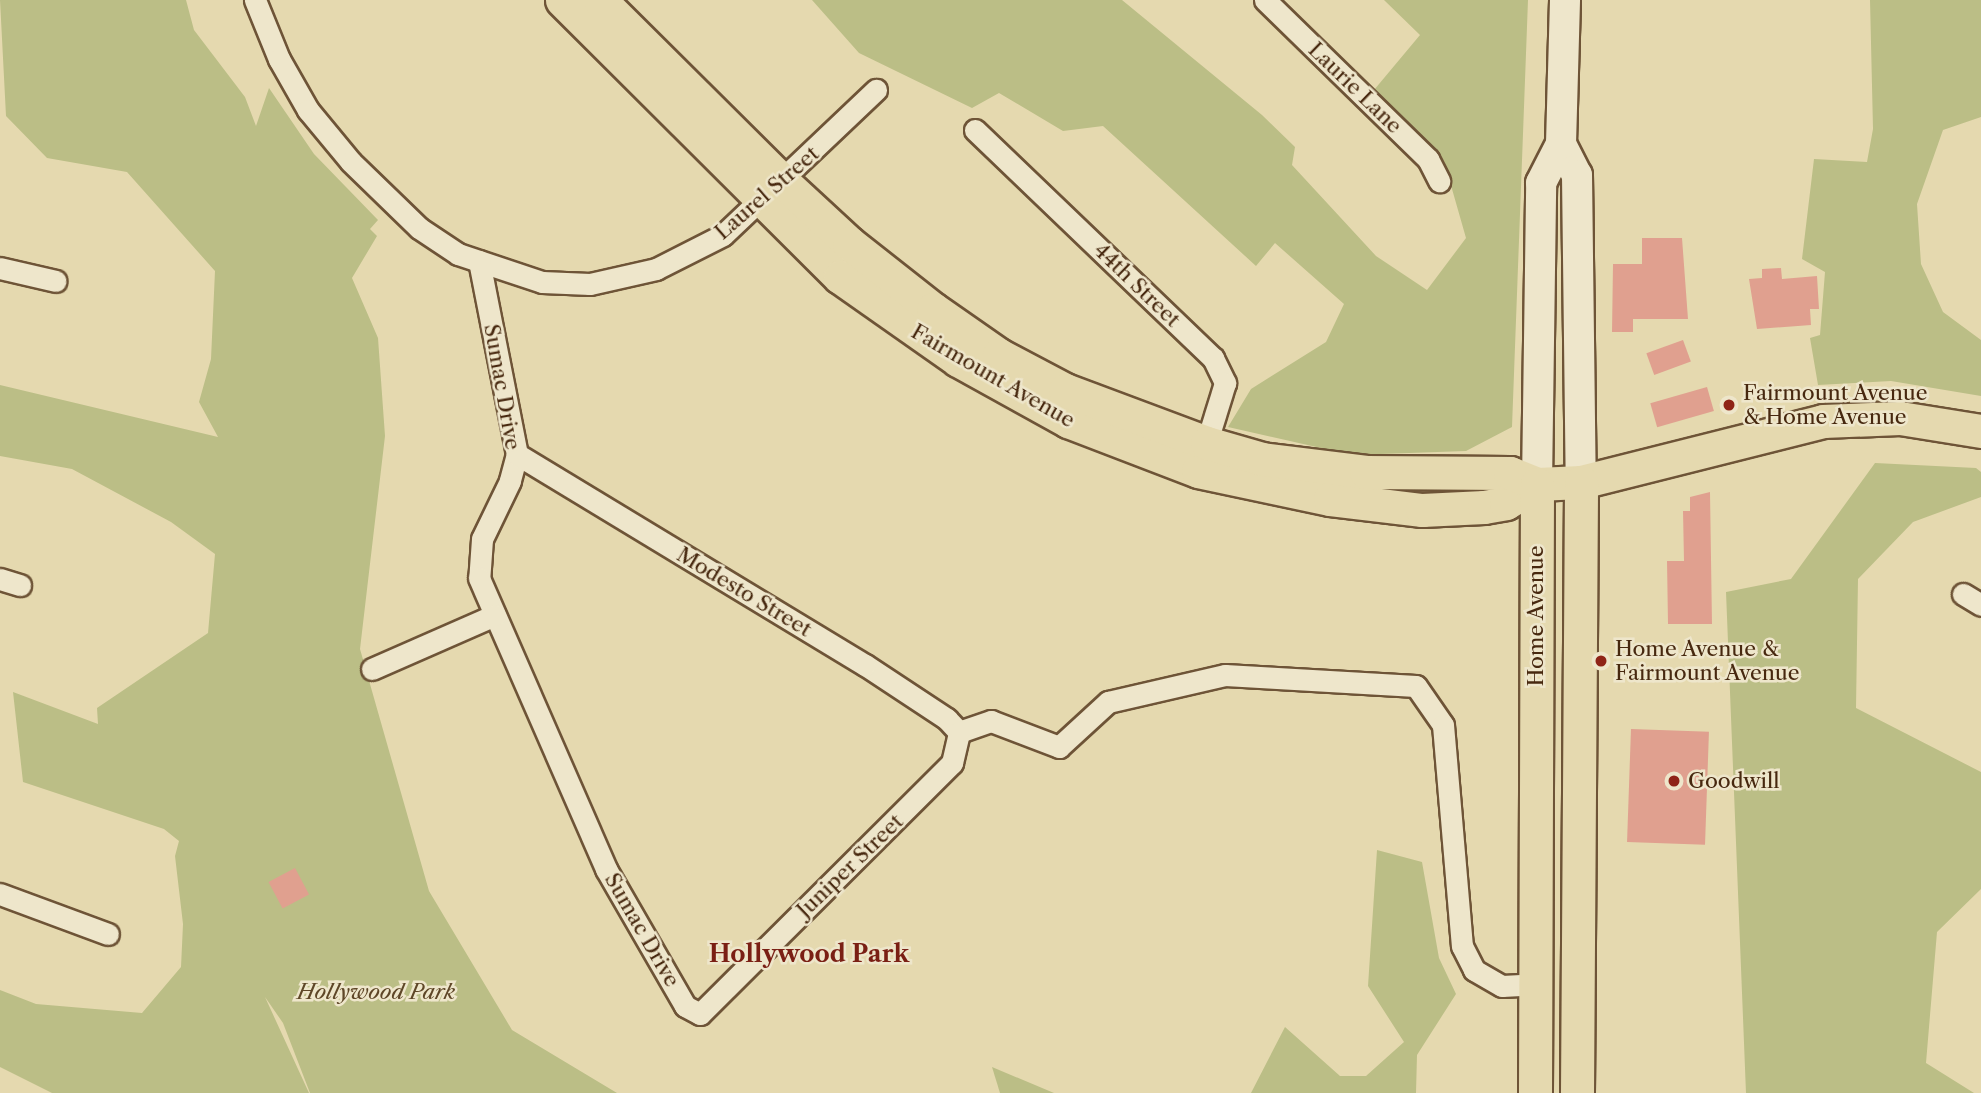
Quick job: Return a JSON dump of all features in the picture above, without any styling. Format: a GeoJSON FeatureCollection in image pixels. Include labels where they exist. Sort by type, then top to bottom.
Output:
{"type":"FeatureCollection","features":[{"type":"Feature","properties":{"kind":"main road","name":"Fairmount Avenue"},"geometry":{"type":"LineString","coordinates":[[562,0],[771,190],[849,243],[999,355],[1202,457],[1262,459],[1366,472],[1510,473],[1536,484],[1581,482],[1823,421],[1900,418],[1981,430]]}},
{"type":"Feature","properties":{"kind":"main road","name":"Fairmount Avenue"},"geometry":{"type":"LineString","coordinates":[[600,0],[771,190]]}},
{"type":"Feature","properties":{"kind":"main road","name":"Home Avenue"},"geometry":{"type":"LineString","coordinates":[[1535,1093],[1536,484],[1541,183],[1561,144],[1565,0]]}},
{"type":"Feature","properties":{"kind":"main road","name":"Home Avenue"},"geometry":{"type":"LineString","coordinates":[[1561,144],[1577,175],[1581,482],[1577,1093]]}},
{"type":"Feature","properties":{"kind":"street"},"geometry":{"type":"LineString","coordinates":[[255,0],[279,59],[325,136],[419,228],[458,254],[479,261]]}},
{"type":"Feature","properties":{"kind":"street","name":"Laurie Lane"},"geometry":{"type":"LineString","coordinates":[[1265,0],[1428,159],[1439,181]]}},
{"type":"Feature","properties":{"kind":"street","name":"Laurel Street"},"geometry":{"type":"LineString","coordinates":[[479,261],[542,282],[590,284],[670,264],[723,235],[876,90]]}},
{"type":"Feature","properties":{"kind":"street","name":"44th Street"},"geometry":{"type":"LineString","coordinates":[[975,130],[1213,358],[1225,383],[1202,457]]}},
{"type":"Feature","properties":{"kind":"street","name":"Sumac Drive"},"geometry":{"type":"LineString","coordinates":[[479,261],[517,454],[510,481],[482,538],[479,579],[606,869],[685,1006],[700,1014]]}},
{"type":"Feature","properties":{"kind":"street"},"geometry":{"type":"LineString","coordinates":[[0,268],[56,281]]}},
{"type":"Feature","properties":{"kind":"street","name":"Modesto Street"},"geometry":{"type":"LineString","coordinates":[[517,454],[865,665],[947,719],[960,737]]}},
{"type":"Feature","properties":{"kind":"street"},"geometry":{"type":"LineString","coordinates":[[1963,594],[1981,605]]}},
{"type":"Feature","properties":{"kind":"street"},"geometry":{"type":"LineString","coordinates":[[372,669],[495,615]]}},
{"type":"Feature","properties":{"kind":"street"},"geometry":{"type":"LineString","coordinates":[[960,737],[991,721],[1059,747],[1108,702],[1226,675],[1416,686],[1443,725],[1462,946],[1475,970],[1502,986],[1535,984]]}},
{"type":"Feature","properties":{"kind":"street","name":"Juniper Street"},"geometry":{"type":"LineString","coordinates":[[700,1014],[914,804],[952,763],[960,737]]}},
{"type":"Feature","properties":{"kind":"street"},"geometry":{"type":"LineString","coordinates":[[0,894],[108,934]]}},
{"type":"Feature","properties":{"kind":"green space"},"geometry":{"type":"Polygon","coordinates":[[[0,0],[186,0],[194,30],[245,97],[256,126],[269,88],[314,154],[378,220],[370,229],[377,236],[352,278],[378,338],[385,436],[360,649],[429,891],[512,1030],[617,1093],[310,1093],[283,1023],[265,997],[309,1093],[52,1093],[0,1067],[0,990],[36,1004],[142,1013],[181,967],[183,924],[175,856],[179,841],[164,829],[23,782],[13,692],[98,724],[97,708],[208,633],[215,554],[171,522],[72,469],[0,456],[0,385],[218,437],[199,402],[211,359],[215,271],[127,172],[47,158],[6,116],[0,0]]]}},
{"type":"Feature","properties":{"kind":"green space"},"geometry":{"type":"Polygon","coordinates":[[[812,0],[1122,0],[1262,115],[1295,147],[1292,165],[1376,256],[1427,290],[1466,238],[1444,161],[1374,90],[1420,35],[1384,0],[1528,0],[1512,427],[1466,451],[1352,455],[1228,427],[1251,389],[1326,342],[1344,304],[1275,243],[1256,266],[1103,126],[1063,131],[999,93],[972,108],[859,53],[812,0]]]}},
{"type":"Feature","properties":{"kind":"green space"},"geometry":{"type":"Polygon","coordinates":[[[1870,0],[1981,0],[1981,117],[1943,130],[1917,204],[1921,264],[1943,312],[1981,340],[1981,396],[1891,381],[1818,385],[1810,338],[1820,335],[1825,272],[1802,259],[1814,159],[1867,162],[1873,129],[1870,0]]]}},
{"type":"Feature","properties":{"kind":"green space"},"geometry":{"type":"Polygon","coordinates":[[[1875,463],[1976,468],[1981,472],[1981,497],[1913,522],[1858,579],[1856,708],[1981,772],[1981,889],[1937,932],[1926,1063],[1974,1093],[1746,1093],[1726,592],[1791,579],[1875,463]]]}},
{"type":"Feature","properties":{"kind":"green space"},"geometry":{"type":"Polygon","coordinates":[[[1377,850],[1422,862],[1439,958],[1456,994],[1417,1055],[1416,1093],[1251,1093],[1285,1027],[1340,1076],[1366,1076],[1404,1042],[1368,986],[1377,850]]]}},
{"type":"Feature","properties":{"kind":"green space"},"geometry":{"type":"Polygon","coordinates":[[[992,1067],[1054,1093],[1000,1093],[992,1067]]]}},
{"type":"Feature","properties":{"kind":"building"},"geometry":{"type":"Polygon","coordinates":[[[1642,238],[1682,238],[1688,319],[1633,319],[1633,332],[1612,332],[1613,264],[1642,264],[1642,238]]]}},
{"type":"Feature","properties":{"kind":"building"},"geometry":{"type":"Polygon","coordinates":[[[1781,268],[1782,279],[1817,276],[1819,309],[1810,309],[1811,325],[1757,329],[1749,279],[1762,278],[1762,269],[1781,268]]]}},
{"type":"Feature","properties":{"kind":"building"},"geometry":{"type":"Polygon","coordinates":[[[1683,340],[1691,362],[1654,375],[1646,353],[1683,340]]]}},
{"type":"Feature","properties":{"kind":"building"},"geometry":{"type":"Polygon","coordinates":[[[1707,387],[1714,411],[1657,427],[1650,403],[1707,387]]]}},
{"type":"Feature","properties":{"kind":"building"},"geometry":{"type":"Polygon","coordinates":[[[1710,492],[1712,624],[1668,624],[1667,561],[1684,561],[1683,511],[1690,511],[1690,497],[1710,492]]]}},
{"type":"Feature","properties":{"kind":"building"},"geometry":{"type":"Polygon","coordinates":[[[1631,729],[1709,732],[1705,845],[1627,842],[1631,729]]]}},
{"type":"Feature","properties":{"kind":"building"},"geometry":{"type":"Polygon","coordinates":[[[295,868],[309,894],[283,909],[269,882],[295,868]]]}},
{"type":"Feature","properties":{"kind":"place","name":"Fairmount Avenue & Home Avenue"},"geometry":{"type":"Point","coordinates":[1729,405]}},
{"type":"Feature","properties":{"kind":"place","name":"Home Avenue & Fairmount Avenue"},"geometry":{"type":"Point","coordinates":[1601,661]}},
{"type":"Feature","properties":{"kind":"place","name":"Goodwill"},"geometry":{"type":"Point","coordinates":[1674,781]}},
{"type":"Feature","properties":{"kind":"district","name":"Hollywood Park"},"geometry":{"type":"Point","coordinates":[809,954]}}]}
